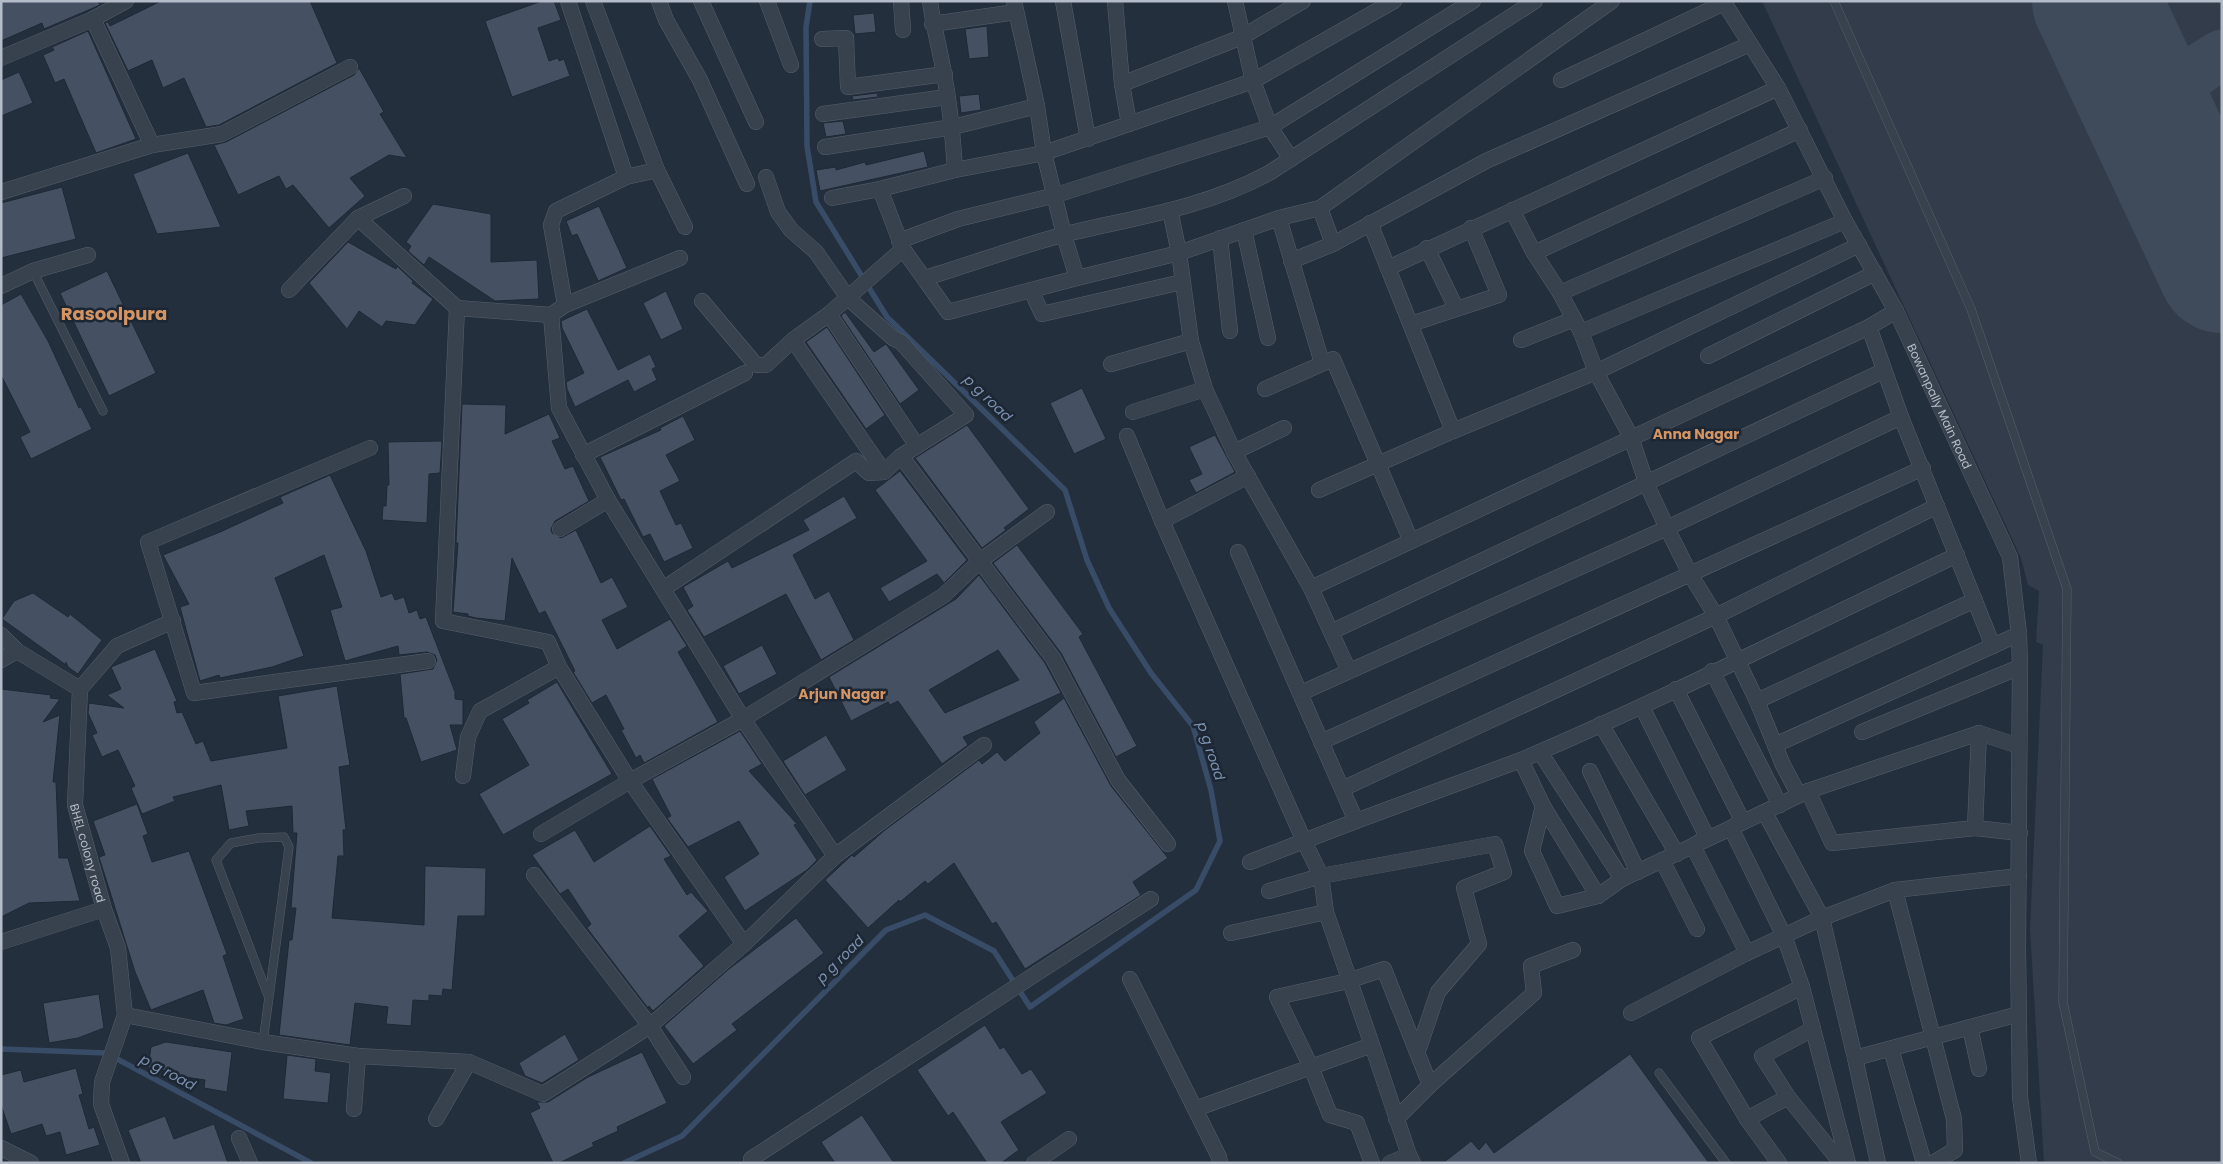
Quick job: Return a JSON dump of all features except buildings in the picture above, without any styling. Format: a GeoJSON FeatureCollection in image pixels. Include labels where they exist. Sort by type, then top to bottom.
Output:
{"type":"FeatureCollection","features":[{"type":"Feature","properties":{"kind":"street"},"geometry":{"type":"LineString","coordinates":[[1,58],[93,18],[126,1]]}},
{"type":"Feature","properties":{"kind":"street"},"geometry":{"type":"LineString","coordinates":[[568,1],[626,177]]}},
{"type":"Feature","properties":{"kind":"street"},"geometry":{"type":"LineString","coordinates":[[593,1],[657,170],[685,227]]}},
{"type":"Feature","properties":{"kind":"street"},"geometry":{"type":"LineString","coordinates":[[659,1],[666,20],[700,80],[747,184]]}},
{"type":"Feature","properties":{"kind":"street"},"geometry":{"type":"LineString","coordinates":[[701,1],[756,122]]}},
{"type":"Feature","properties":{"kind":"street"},"geometry":{"type":"LineString","coordinates":[[767,1],[791,65]]}},
{"type":"Feature","properties":{"kind":"street"},"geometry":{"type":"LineString","coordinates":[[901,1],[903,30]]}},
{"type":"Feature","properties":{"kind":"street"},"geometry":{"type":"LineString","coordinates":[[930,1],[932,24],[944,74],[953,127],[955,170]]}},
{"type":"Feature","properties":{"kind":"street"},"geometry":{"type":"LineString","coordinates":[[1063,1],[1088,139]]}},
{"type":"Feature","properties":{"kind":"street"},"geometry":{"type":"LineString","coordinates":[[1116,1],[1122,84],[1129,124]]}},
{"type":"Feature","properties":{"kind":"street"},"geometry":{"type":"LineString","coordinates":[[1235,1],[1253,81],[1270,127],[1291,158]]}},
{"type":"Feature","properties":{"kind":"street"},"geometry":{"type":"LineString","coordinates":[[1122,84],[1242,37],[1280,7],[1303,1]]}},
{"type":"Feature","properties":{"kind":"street"},"geometry":{"type":"LineString","coordinates":[[832,198],[880,190],[955,170],[1044,153],[1088,139],[1253,81],[1394,1]]}},
{"type":"Feature","properties":{"kind":"street"},"geometry":{"type":"LineString","coordinates":[[702,301],[756,365],[766,365],[792,340],[829,314],[884,267],[901,245],[958,219],[1056,195],[1270,127],[1473,1]]}},
{"type":"Feature","properties":{"kind":"street"},"geometry":{"type":"LineString","coordinates":[[925,278],[1064,235],[1170,210],[1237,190],[1291,158],[1535,1]]}},
{"type":"Feature","properties":{"kind":"street"},"geometry":{"type":"LineString","coordinates":[[880,190],[901,245],[948,312],[1179,253],[1278,218],[1320,208],[1612,1]]}},
{"type":"Feature","properties":{"kind":"street"},"geometry":{"type":"LineString","coordinates":[[1561,80],[1723,2]]}},
{"type":"Feature","properties":{"kind":"street","name":"Bowanpally Main Road"},"geometry":{"type":"LineString","coordinates":[[1723,2],[1778,88],[1845,221],[1896,311],[2010,557],[2019,634],[2020,667],[2020,1097],[2029,1163]]}},
{"type":"Feature","properties":{"kind":"street"},"geometry":{"type":"LineString","coordinates":[[932,24],[1015,7],[1037,106],[1044,153],[1056,195],[1064,235],[1077,278]]}},
{"type":"Feature","properties":{"kind":"street"},"geometry":{"type":"LineString","coordinates":[[93,18],[152,145]]}},
{"type":"Feature","properties":{"kind":"street"},"geometry":{"type":"LineString","coordinates":[[822,39],[846,38],[848,87],[944,74]]}},
{"type":"Feature","properties":{"kind":"street"},"geometry":{"type":"LineString","coordinates":[[1291,261],[1333,244],[1486,161],[1750,44]]}},
{"type":"Feature","properties":{"kind":"street"},"geometry":{"type":"LineString","coordinates":[[1,192],[152,145],[222,134],[350,67]]}},
{"type":"Feature","properties":{"kind":"street"},"geometry":{"type":"LineString","coordinates":[[1388,268],[1471,228],[1778,88]]}},
{"type":"Feature","properties":{"kind":"street"},"geometry":{"type":"LineString","coordinates":[[822,114],[947,96]]}},
{"type":"Feature","properties":{"kind":"street"},"geometry":{"type":"LineString","coordinates":[[825,147],[953,127],[1037,106]]}},
{"type":"Feature","properties":{"kind":"street"},"geometry":{"type":"LineString","coordinates":[[1534,253],[1800,130]]}},
{"type":"Feature","properties":{"kind":"street"},"geometry":{"type":"LineString","coordinates":[[565,305],[551,225],[556,211],[626,177],[657,170]]}},
{"type":"Feature","properties":{"kind":"street"},"geometry":{"type":"LineString","coordinates":[[663,589],[856,461],[869,473],[884,472],[901,456],[966,415],[901,342],[893,338],[850,297],[816,252],[791,230],[778,212],[766,177]]}},
{"type":"Feature","properties":{"kind":"street"},"geometry":{"type":"LineString","coordinates":[[1560,293],[1825,178]]}},
{"type":"Feature","properties":{"kind":"street"},"geometry":{"type":"LineString","coordinates":[[288,290],[358,218],[404,196]]}},
{"type":"Feature","properties":{"kind":"street"},"geometry":{"type":"LineString","coordinates":[[1320,208],[1333,244]]}},
{"type":"Feature","properties":{"kind":"street"},"geometry":{"type":"LineString","coordinates":[[1170,210],[1179,253],[1191,341],[1205,389],[1234,452],[1311,588],[1349,671]]}},
{"type":"Feature","properties":{"kind":"street"},"geometry":{"type":"LineString","coordinates":[[1512,210],[1534,253],[1560,293],[1577,326],[1596,372],[1631,437],[1647,485],[1667,528],[1690,574],[1716,616],[1799,795],[1979,734],[2019,746]]}},
{"type":"Feature","properties":{"kind":"street"},"geometry":{"type":"LineString","coordinates":[[358,218],[456,308],[551,315],[565,305],[680,258]]}},
{"type":"Feature","properties":{"kind":"street"},"geometry":{"type":"LineString","coordinates":[[1278,218],[1322,363]]}},
{"type":"Feature","properties":{"kind":"street"},"geometry":{"type":"LineString","coordinates":[[1521,340],[1577,326],[1845,221]]}},
{"type":"Feature","properties":{"kind":"street"},"geometry":{"type":"LineString","coordinates":[[1370,223],[1453,431]]}},
{"type":"Feature","properties":{"kind":"street"},"geometry":{"type":"LineString","coordinates":[[1411,324],[1499,295],[1471,228]]}},
{"type":"Feature","properties":{"kind":"street"},"geometry":{"type":"LineString","coordinates":[[1244,230],[1268,338]]}},
{"type":"Feature","properties":{"kind":"street"},"geometry":{"type":"LineString","coordinates":[[1220,238],[1230,331]]}},
{"type":"Feature","properties":{"kind":"street"},"geometry":{"type":"LineString","coordinates":[[1319,490],[1453,431],[1596,372],[1859,245]]}},
{"type":"Feature","properties":{"kind":"street"},"geometry":{"type":"LineString","coordinates":[[1428,248],[1456,308]]}},
{"type":"Feature","properties":{"kind":"street"},"geometry":{"type":"LineString","coordinates":[[1,286],[34,271],[88,255]]}},
{"type":"Feature","properties":{"kind":"street"},"geometry":{"type":"LineString","coordinates":[[1708,356],[1875,273]]}},
{"type":"Feature","properties":{"kind":"street"},"geometry":{"type":"LineString","coordinates":[[1031,290],[1042,314],[1182,282]]}},
{"type":"Feature","properties":{"kind":"street"},"geometry":{"type":"LineString","coordinates":[[456,308],[443,621],[548,642],[560,667],[630,781],[744,944]]}},
{"type":"Feature","properties":{"kind":"street"},"geometry":{"type":"LineString","coordinates":[[1311,588],[1869,327],[1896,311]]}},
{"type":"Feature","properties":{"kind":"street"},"geometry":{"type":"LineString","coordinates":[[829,314],[917,446]]}},
{"type":"Feature","properties":{"kind":"street"},"geometry":{"type":"LineString","coordinates":[[551,315],[559,408],[583,455],[608,500],[743,719],[835,856]]}},
{"type":"Feature","properties":{"kind":"street"},"geometry":{"type":"LineString","coordinates":[[1869,327],[1883,371],[1993,646]]}},
{"type":"Feature","properties":{"kind":"street"},"geometry":{"type":"LineString","coordinates":[[792,340],[884,472]]}},
{"type":"Feature","properties":{"kind":"street"},"geometry":{"type":"LineString","coordinates":[[1111,364],[1191,341]]}},
{"type":"Feature","properties":{"kind":"street"},"geometry":{"type":"LineString","coordinates":[[1265,389],[1333,359],[1412,541]]}},
{"type":"Feature","properties":{"kind":"street"},"geometry":{"type":"LineString","coordinates":[[1331,632],[1647,485],[1883,371]]}},
{"type":"Feature","properties":{"kind":"street"},"geometry":{"type":"LineString","coordinates":[[583,455],[745,373]]}},
{"type":"Feature","properties":{"kind":"street"},"geometry":{"type":"LineString","coordinates":[[1133,412],[1205,389]]}},
{"type":"Feature","properties":{"kind":"street"},"geometry":{"type":"LineString","coordinates":[[1300,693],[1667,528],[1901,417]]}},
{"type":"Feature","properties":{"kind":"street"},"geometry":{"type":"LineString","coordinates":[[1234,452],[1284,428]]}},
{"type":"Feature","properties":{"kind":"street"},"geometry":{"type":"LineString","coordinates":[[1127,436],[1162,521],[1321,876],[1326,912],[1348,981],[1411,1159],[1390,1163]]}},
{"type":"Feature","properties":{"kind":"street"},"geometry":{"type":"LineString","coordinates":[[370,448],[148,542],[194,693],[428,661]]}},
{"type":"Feature","properties":{"kind":"street"},"geometry":{"type":"LineString","coordinates":[[901,456],[1053,658],[1118,780],[1168,844]]}},
{"type":"Feature","properties":{"kind":"street"},"geometry":{"type":"LineString","coordinates":[[1321,742],[1923,468]]}},
{"type":"Feature","properties":{"kind":"street"},"geometry":{"type":"LineString","coordinates":[[1162,521],[1248,476]]}},
{"type":"Feature","properties":{"kind":"street"},"geometry":{"type":"LineString","coordinates":[[560,530],[608,500]]}},
{"type":"Feature","properties":{"kind":"street"},"geometry":{"type":"LineString","coordinates":[[1342,790],[1716,616],[1937,506]]}},
{"type":"Feature","properties":{"kind":"street"},"geometry":{"type":"LineString","coordinates":[[541,834],[630,781],[743,719],[943,596],[980,561],[1047,512]]}},
{"type":"Feature","properties":{"kind":"street"},"geometry":{"type":"LineString","coordinates":[[1238,552],[1356,821]]}},
{"type":"Feature","properties":{"kind":"street"},"geometry":{"type":"LineString","coordinates":[[1250,862],[1540,752],[1642,707],[1736,660],[1958,556]]}},
{"type":"Feature","properties":{"kind":"street"},"geometry":{"type":"LineString","coordinates":[[1757,701],[1974,600]]}},
{"type":"Feature","properties":{"kind":"street"},"geometry":{"type":"LineString","coordinates":[[1,635],[17,651],[80,689],[117,646],[173,621]]}},
{"type":"Feature","properties":{"kind":"street"},"geometry":{"type":"LineString","coordinates":[[1775,745],[2019,634]]}},
{"type":"Feature","properties":{"kind":"street"},"geometry":{"type":"LineString","coordinates":[[1,660],[17,651]]}},
{"type":"Feature","properties":{"kind":"street"},"geometry":{"type":"LineString","coordinates":[[463,776],[468,737],[480,711],[560,667]]}},
{"type":"Feature","properties":{"kind":"street"},"geometry":{"type":"LineString","coordinates":[[1862,732],[2020,667]]}},
{"type":"Feature","properties":{"kind":"street"},"geometry":{"type":"LineString","coordinates":[[1712,672],[1780,806]]}},
{"type":"Feature","properties":{"kind":"street","name":"BHEL colony road"},"geometry":{"type":"LineString","coordinates":[[80,689],[75,805],[104,909],[118,948],[125,1015]]}},
{"type":"Feature","properties":{"kind":"street"},"geometry":{"type":"LineString","coordinates":[[1543,806],[1532,851],[1557,906],[1598,896],[1622,880],[1743,822],[1676,689]]}},
{"type":"Feature","properties":{"kind":"street"},"geometry":{"type":"LineString","coordinates":[[1642,707],[1707,838],[1694,846]]}},
{"type":"Feature","properties":{"kind":"street"},"geometry":{"type":"LineString","coordinates":[[1601,724],[1677,854]]}},
{"type":"Feature","properties":{"kind":"street"},"geometry":{"type":"LineString","coordinates":[[1975,828],[1979,734]]}},
{"type":"Feature","properties":{"kind":"street"},"geometry":{"type":"LineString","coordinates":[[122,1163],[101,1104],[102,1082],[125,1015],[263,1042],[358,1056],[469,1062],[543,1094],[650,1026],[744,944],[835,856],[984,745]]}},
{"type":"Feature","properties":{"kind":"street"},"geometry":{"type":"LineString","coordinates":[[1540,752],[1622,880]]}},
{"type":"Feature","properties":{"kind":"street"},"geometry":{"type":"LineString","coordinates":[[1521,760],[1543,806],[1598,896]]}},
{"type":"Feature","properties":{"kind":"street"},"geometry":{"type":"LineString","coordinates":[[1590,771],[1638,872]]}},
{"type":"Feature","properties":{"kind":"street"},"geometry":{"type":"LineString","coordinates":[[1730,828],[1780,806],[1808,791]]}},
{"type":"Feature","properties":{"kind":"street"},"geometry":{"type":"LineString","coordinates":[[1808,791],[1832,843],[1975,828],[2020,833]]}},
{"type":"Feature","properties":{"kind":"street"},"geometry":{"type":"LineString","coordinates":[[1765,813],[1822,918],[1878,1163]]}},
{"type":"Feature","properties":{"kind":"street"},"geometry":{"type":"LineString","coordinates":[[1730,828],[1784,936],[1802,987],[1848,1163]]}},
{"type":"Feature","properties":{"kind":"street"},"geometry":{"type":"LineString","coordinates":[[1269,891],[1321,876],[1495,844],[1504,872],[1464,888],[1479,944],[1438,992],[1418,1051]]}},
{"type":"Feature","properties":{"kind":"street"},"geometry":{"type":"LineString","coordinates":[[1694,846],[1747,953]]}},
{"type":"Feature","properties":{"kind":"street"},"geometry":{"type":"LineString","coordinates":[[1662,860],[1696,929]]}},
{"type":"Feature","properties":{"kind":"street"},"geometry":{"type":"LineString","coordinates":[[534,875],[650,1026],[683,1077]]}},
{"type":"Feature","properties":{"kind":"street"},"geometry":{"type":"LineString","coordinates":[[1631,1013],[1747,953],[1822,918],[1895,890],[2019,876]]}},
{"type":"Feature","properties":{"kind":"street"},"geometry":{"type":"LineString","coordinates":[[1895,890],[1954,1119],[1955,1150],[1933,1163]]}},
{"type":"Feature","properties":{"kind":"street"},"geometry":{"type":"LineString","coordinates":[[753,1163],[751,1159],[1151,899]]}},
{"type":"Feature","properties":{"kind":"street"},"geometry":{"type":"LineString","coordinates":[[1,942],[104,909]]}},
{"type":"Feature","properties":{"kind":"street"},"geometry":{"type":"LineString","coordinates":[[1231,933],[1326,912]]}},
{"type":"Feature","properties":{"kind":"street"},"geometry":{"type":"LineString","coordinates":[[1396,1120],[1430,1085],[1534,993],[1531,966],[1573,950]]}},
{"type":"Feature","properties":{"kind":"street"},"geometry":{"type":"LineString","coordinates":[[1372,1163],[1357,1123],[1330,1115],[1311,1067],[1277,996],[1348,981],[1384,970],[1430,1085]]}},
{"type":"Feature","properties":{"kind":"street"},"geometry":{"type":"LineString","coordinates":[[1130,978],[1219,1157],[1220,1163]]}},
{"type":"Feature","properties":{"kind":"street"},"geometry":{"type":"LineString","coordinates":[[1779,1163],[1747,1119],[1699,1038],[1802,987]]}},
{"type":"Feature","properties":{"kind":"street"},"geometry":{"type":"LineString","coordinates":[[1855,1058],[2019,1014]]}},
{"type":"Feature","properties":{"kind":"street"},"geometry":{"type":"LineString","coordinates":[[1970,1027],[1979,1069]]}},
{"type":"Feature","properties":{"kind":"street"},"geometry":{"type":"LineString","coordinates":[[1813,1028],[1762,1056],[1788,1097],[1841,1163]]}},
{"type":"Feature","properties":{"kind":"street"},"geometry":{"type":"LineString","coordinates":[[1195,1109],[1372,1045]]}},
{"type":"Feature","properties":{"kind":"street"},"geometry":{"type":"LineString","coordinates":[[1891,1049],[1924,1163]]}},
{"type":"Feature","properties":{"kind":"street"},"geometry":{"type":"LineString","coordinates":[[354,1109],[358,1056]]}},
{"type":"Feature","properties":{"kind":"street"},"geometry":{"type":"LineString","coordinates":[[436,1118],[469,1062]]}},
{"type":"Feature","properties":{"kind":"street"},"geometry":{"type":"LineString","coordinates":[[1747,1119],[1788,1097]]}},
{"type":"Feature","properties":{"kind":"street"},"geometry":{"type":"LineString","coordinates":[[239,1138],[250,1163]]}},
{"type":"Feature","properties":{"kind":"street"},"geometry":{"type":"LineString","coordinates":[[1034,1163],[1069,1139]]}},
{"type":"Feature","properties":{"kind":"street"},"geometry":{"type":"LineString","coordinates":[[1,1148],[32,1163]]}},
{"type":"Feature","properties":{"kind":"lane"},"geometry":{"type":"LineString","coordinates":[[1834,1],[1971,309],[2067,589],[2064,1002],[2095,1152],[2118,1163]]}},
{"type":"Feature","properties":{"kind":"lane"},"geometry":{"type":"LineString","coordinates":[[34,271],[103,411]]}},
{"type":"Feature","properties":{"kind":"lane"},"geometry":{"type":"LineString","coordinates":[[263,1042],[269,998],[289,847],[284,838],[258,838],[231,843],[216,860],[269,998]]}},
{"type":"Feature","properties":{"kind":"lane"},"geometry":{"type":"LineString","coordinates":[[1659,1073],[1726,1163]]}},
{"type":"Feature","properties":{"kind":"shaded area"},"geometry":{"type":"Polygon","coordinates":[[[1762,1],[2222,1],[2222,1163],[2044,1163],[2030,929],[2043,645],[2036,642],[2039,591],[2028,585],[2021,558],[1762,1]]]}},
{"type":"Feature","properties":{"kind":"waterway","name":"p g road"},"geometry":{"type":"LineString","coordinates":[[624,1163],[682,1136],[886,930],[925,915],[994,951],[1030,1007],[1196,890],[1220,841],[1211,790],[1193,726],[1151,673],[1109,608],[1087,560],[1065,490],[887,317],[816,202],[807,146],[806,27],[810,1]]}},
{"type":"Feature","properties":{"kind":"waterway","name":"p g road"},"geometry":{"type":"LineString","coordinates":[[1,1049],[106,1053],[311,1163]]}},
{"type":"Feature","properties":{"kind":"taxiway"},"geometry":{"type":"LineString","coordinates":[[2065,1],[2074,39],[2078,50],[2085,60],[2104,77],[2127,88],[2152,90],[2170,86],[2222,55]]}},
{"type":"Feature","properties":{"kind":"runway"},"geometry":{"type":"LineString","coordinates":[[2096,1],[2222,269]]}},
{"type":"Feature","properties":{"kind":"district","name":"Rasoolpura"},"geometry":{"type":"Point","coordinates":[114,313]}},
{"type":"Feature","properties":{"kind":"district","name":"Anna Nagar"},"geometry":{"type":"Point","coordinates":[1696,434]}},
{"type":"Feature","properties":{"kind":"district","name":"Arjun Nagar"},"geometry":{"type":"Point","coordinates":[842,694]}}]}
